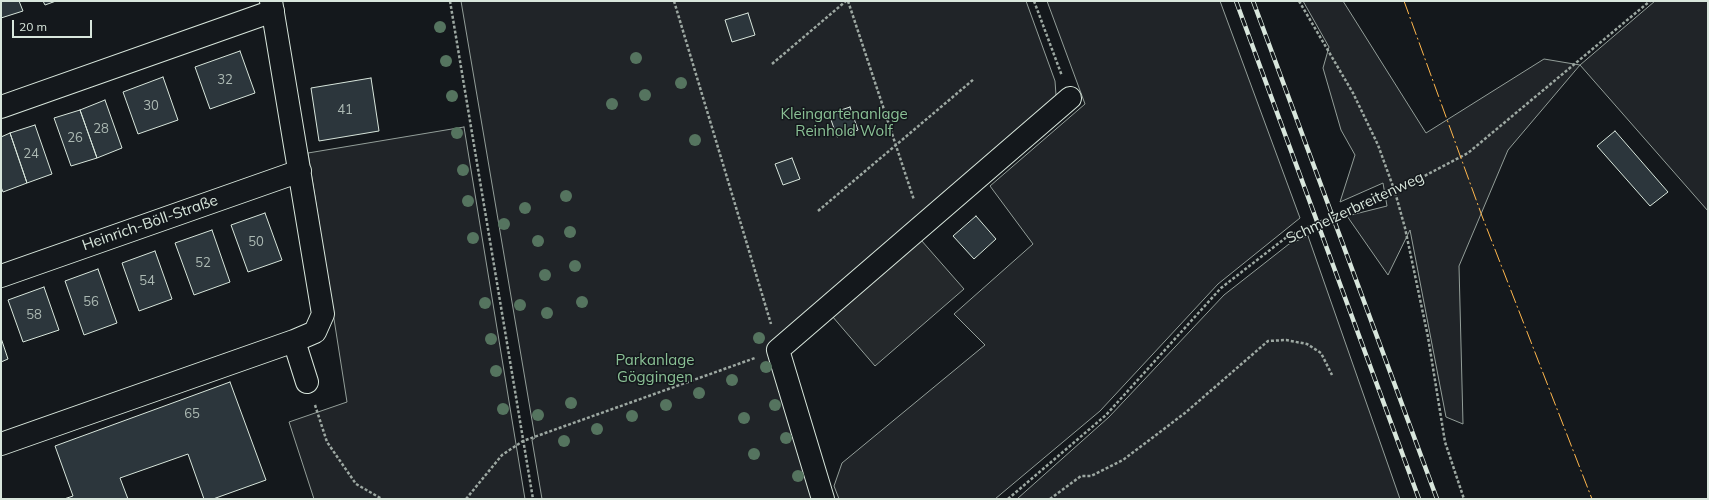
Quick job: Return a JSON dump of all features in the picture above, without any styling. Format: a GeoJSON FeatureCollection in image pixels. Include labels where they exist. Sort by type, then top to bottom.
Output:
{"type":"FeatureCollection","features":[{"type":"Feature","properties":{"kind":"street"},"geometry":{"type":"LineString","coordinates":[[1,107],[272,6],[323,314],[315,332],[294,341],[1,444]]}},
{"type":"Feature","properties":{"kind":"street"},"geometry":{"type":"LineString","coordinates":[[823,499],[778,350],[1070,98]]}},
{"type":"Feature","properties":{"kind":"street","name":"Heinrich-Böll-Straße"},"geometry":{"type":"LineString","coordinates":[[1,276],[300,171]]}},
{"type":"Feature","properties":{"kind":"street"},"geometry":{"type":"LineString","coordinates":[[294,341],[307,382]]}},
{"type":"Feature","properties":{"kind":"path"},"geometry":{"type":"LineString","coordinates":[[450,1],[533,499]]}},
{"type":"Feature","properties":{"kind":"path"},"geometry":{"type":"LineString","coordinates":[[466,499],[502,455],[523,441],[778,350],[674,1]]}},
{"type":"Feature","properties":{"kind":"path"},"geometry":{"type":"LineString","coordinates":[[772,64],[847,1],[922,226]]}},
{"type":"Feature","properties":{"kind":"path"},"geometry":{"type":"LineString","coordinates":[[1034,1],[1070,98]]}},
{"type":"Feature","properties":{"kind":"path"},"geometry":{"type":"LineString","coordinates":[[1299,1],[1353,93],[1378,145],[1395,192],[1405,228],[1425,322],[1445,442],[1464,499]]}},
{"type":"Feature","properties":{"kind":"path","name":"Schmelzerbreitenweg"},"geometry":{"type":"LineString","coordinates":[[1008,499],[1106,415],[1221,288],[1288,236],[1342,212],[1377,201],[1468,153],[1650,1]]}},
{"type":"Feature","properties":{"kind":"path"},"geometry":{"type":"LineString","coordinates":[[818,210],[974,78]]}},
{"type":"Feature","properties":{"kind":"path"},"geometry":{"type":"LineString","coordinates":[[1050,499],[1081,476],[1091,476],[1124,460],[1185,414],[1268,341],[1286,340],[1307,344],[1321,353],[1332,375]]}},
{"type":"Feature","properties":{"kind":"path"},"geometry":{"type":"LineString","coordinates":[[307,382],[327,442],[356,484],[382,499]]}},
{"type":"Feature","properties":{"kind":"green space","name":"Parkanlage Göggingen"},"geometry":{"type":"Polygon","coordinates":[[[461,1],[1026,1],[1055,81],[1056,95],[1048,109],[781,333],[831,499],[542,499],[532,440],[535,438],[461,1]]]}},
{"type":"Feature","properties":{"kind":"green space"},"geometry":{"type":"Polygon","coordinates":[[[1047,1],[1220,1],[1300,218],[1218,284],[1100,411],[995,499],[839,499],[834,486],[842,463],[985,345],[954,314],[1033,244],[990,186],[1085,104],[1047,1]]]}},
{"type":"Feature","properties":{"kind":"green space"},"geometry":{"type":"Polygon","coordinates":[[[1303,1],[1343,1],[1426,133],[1544,59],[1580,65],[1508,150],[1459,266],[1463,424],[1446,417],[1410,230],[1388,275],[1347,216],[1387,206],[1383,183],[1340,202],[1355,155],[1341,130],[1323,68],[1329,47],[1303,1]]]}},
{"type":"Feature","properties":{"kind":"green space"},"geometry":{"type":"Polygon","coordinates":[[[1655,1],[1708,1],[1708,211],[1580,65],[1655,1]]]}},
{"type":"Feature","properties":{"kind":"green space"},"geometry":{"type":"Polygon","coordinates":[[[464,127],[525,499],[314,499],[289,422],[347,402],[308,153],[464,127]]]}},
{"type":"Feature","properties":{"kind":"green space"},"geometry":{"type":"Polygon","coordinates":[[[1308,236],[1400,499],[1017,499],[1109,417],[1224,295],[1289,244],[1308,236]]]}},
{"type":"Feature","properties":{"kind":"shaded area"},"geometry":{"type":"Polygon","coordinates":[[[921,240],[964,289],[875,366],[832,316],[921,240]]]}},
{"type":"Feature","properties":{"kind":"building"},"geometry":{"type":"Polygon","coordinates":[[[1,1],[19,1],[23,11],[1,18],[1,1]]]}},
{"type":"Feature","properties":{"kind":"building"},"geometry":{"type":"Polygon","coordinates":[[[43,1],[56,1],[45,5],[43,1]]]}},
{"type":"Feature","properties":{"kind":"building"},"geometry":{"type":"Polygon","coordinates":[[[748,13],[755,35],[732,42],[725,20],[748,13]]]}},
{"type":"Feature","properties":{"kind":"building"},"geometry":{"type":"Polygon","coordinates":[[[240,51],[255,93],[210,109],[195,67],[240,51]]]}},
{"type":"Feature","properties":{"kind":"building"},"geometry":{"type":"Polygon","coordinates":[[[163,77],[178,120],[138,134],[123,92],[163,77]]]}},
{"type":"Feature","properties":{"kind":"building"},"geometry":{"type":"Polygon","coordinates":[[[371,78],[379,131],[319,141],[311,88],[371,78]]]}},
{"type":"Feature","properties":{"kind":"building"},"geometry":{"type":"Polygon","coordinates":[[[105,100],[122,148],[97,158],[80,110],[105,100]]]}},
{"type":"Feature","properties":{"kind":"building"},"geometry":{"type":"Polygon","coordinates":[[[850,107],[858,130],[837,137],[829,114],[850,107]]]}},
{"type":"Feature","properties":{"kind":"building"},"geometry":{"type":"Polygon","coordinates":[[[80,110],[97,158],[71,166],[54,118],[80,110]]]}},
{"type":"Feature","properties":{"kind":"building"},"geometry":{"type":"Polygon","coordinates":[[[35,125],[52,174],[27,183],[10,133],[35,125]]]}},
{"type":"Feature","properties":{"kind":"building"},"geometry":{"type":"Polygon","coordinates":[[[1615,131],[1668,192],[1650,206],[1597,146],[1615,131]]]}},
{"type":"Feature","properties":{"kind":"building"},"geometry":{"type":"Polygon","coordinates":[[[10,133],[27,183],[3,192],[1,187],[1,137],[10,133]]]}},
{"type":"Feature","properties":{"kind":"building"},"geometry":{"type":"Polygon","coordinates":[[[792,158],[800,179],[783,185],[775,164],[792,158]]]}},
{"type":"Feature","properties":{"kind":"building"},"geometry":{"type":"Polygon","coordinates":[[[265,213],[282,260],[248,272],[231,225],[265,213]]]}},
{"type":"Feature","properties":{"kind":"building"},"geometry":{"type":"Polygon","coordinates":[[[976,216],[996,239],[974,259],[953,236],[976,216]]]}},
{"type":"Feature","properties":{"kind":"building"},"geometry":{"type":"Polygon","coordinates":[[[212,230],[230,282],[194,295],[175,243],[212,230]]]}},
{"type":"Feature","properties":{"kind":"building"},"geometry":{"type":"Polygon","coordinates":[[[155,251],[172,299],[139,311],[122,263],[155,251]]]}},
{"type":"Feature","properties":{"kind":"building"},"geometry":{"type":"Polygon","coordinates":[[[98,269],[117,323],[84,335],[65,281],[98,269]]]}},
{"type":"Feature","properties":{"kind":"building"},"geometry":{"type":"Polygon","coordinates":[[[44,287],[59,330],[23,342],[8,300],[44,287]]]}},
{"type":"Feature","properties":{"kind":"building"},"geometry":{"type":"Polygon","coordinates":[[[1,338],[8,359],[1,362],[1,338]]]}},
{"type":"Feature","properties":{"kind":"building"},"geometry":{"type":"Polygon","coordinates":[[[230,382],[266,480],[213,499],[204,499],[188,454],[120,478],[128,499],[64,499],[73,496],[55,446],[230,382]]]}},
{"type":"Feature","properties":{"kind":"railway"},"geometry":{"type":"LineString","coordinates":[[1236,1],[1419,499]]}},
{"type":"Feature","properties":{"kind":"railway"},"geometry":{"type":"LineString","coordinates":[[1253,1],[1437,499]]}},
{"type":"Feature","properties":{"kind":"power"},"geometry":{"type":"LineString","coordinates":[[1404,1],[1482,216],[1592,499]]}},
{"type":"Feature","properties":{"kind":"park label","name":"Kleingartenanlage Reinhold Wolf"},"geometry":{"type":"Point","coordinates":[844,122]}}]}
